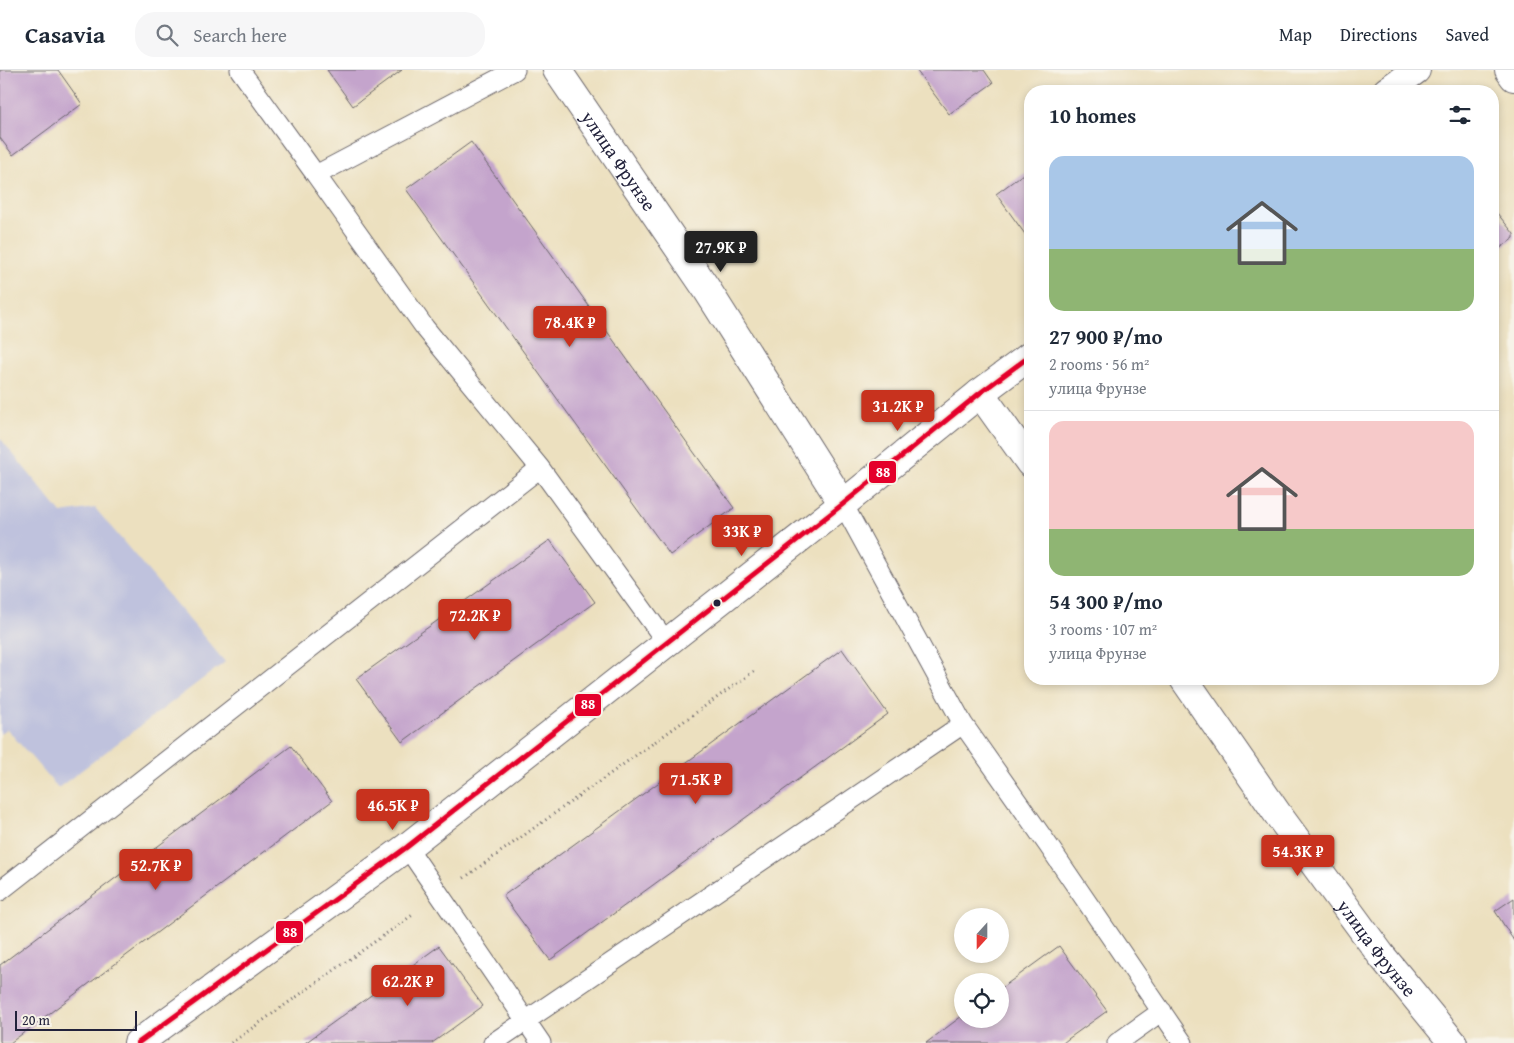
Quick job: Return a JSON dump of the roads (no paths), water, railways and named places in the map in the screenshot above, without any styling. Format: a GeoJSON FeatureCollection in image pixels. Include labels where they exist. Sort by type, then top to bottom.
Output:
{"type":"FeatureCollection","features":[{"type":"Feature","properties":{"kind":"street","name":"улица Фрунзе"},"geometry":{"type":"LineString","coordinates":[[557,70],[706,288],[842,504]]}},
{"type":"Feature","properties":{"kind":"street"},"geometry":{"type":"LineString","coordinates":[[1395,85],[1416,70]]}},
{"type":"Feature","properties":{"kind":"street"},"geometry":{"type":"LineString","coordinates":[[1509,70],[1514,77]]}},
{"type":"Feature","properties":{"kind":"street"},"geometry":{"type":"LineString","coordinates":[[138,1043],[407,847],[980,393],[1024,360]]}},
{"type":"Feature","properties":{"kind":"street"},"geometry":{"type":"LineString","coordinates":[[980,393],[1024,454]]}},
{"type":"Feature","properties":{"kind":"street","name":"улица Фрунзе"},"geometry":{"type":"LineString","coordinates":[[1188,685],[1279,816],[1376,947],[1454,1043]]}},
{"type":"Feature","properties":{"kind":"lane"},"geometry":{"type":"LineString","coordinates":[[240,70],[425,328],[540,468],[667,642]]}},
{"type":"Feature","properties":{"kind":"lane"},"geometry":{"type":"LineString","coordinates":[[316,174],[515,70]]}},
{"type":"Feature","properties":{"kind":"lane"},"geometry":{"type":"LineString","coordinates":[[0,891],[540,468]]}},
{"type":"Feature","properties":{"kind":"lane"},"geometry":{"type":"LineString","coordinates":[[842,504],[963,724],[1183,1043]]}},
{"type":"Feature","properties":{"kind":"lane"},"geometry":{"type":"LineString","coordinates":[[493,1043],[963,724]]}},
{"type":"Feature","properties":{"kind":"lane"},"geometry":{"type":"LineString","coordinates":[[407,847],[541,1043]]}},
{"type":"Feature","properties":{"kind":"lane"},"geometry":{"type":"LineString","coordinates":[[1117,1043],[1162,1011]]}}]}
